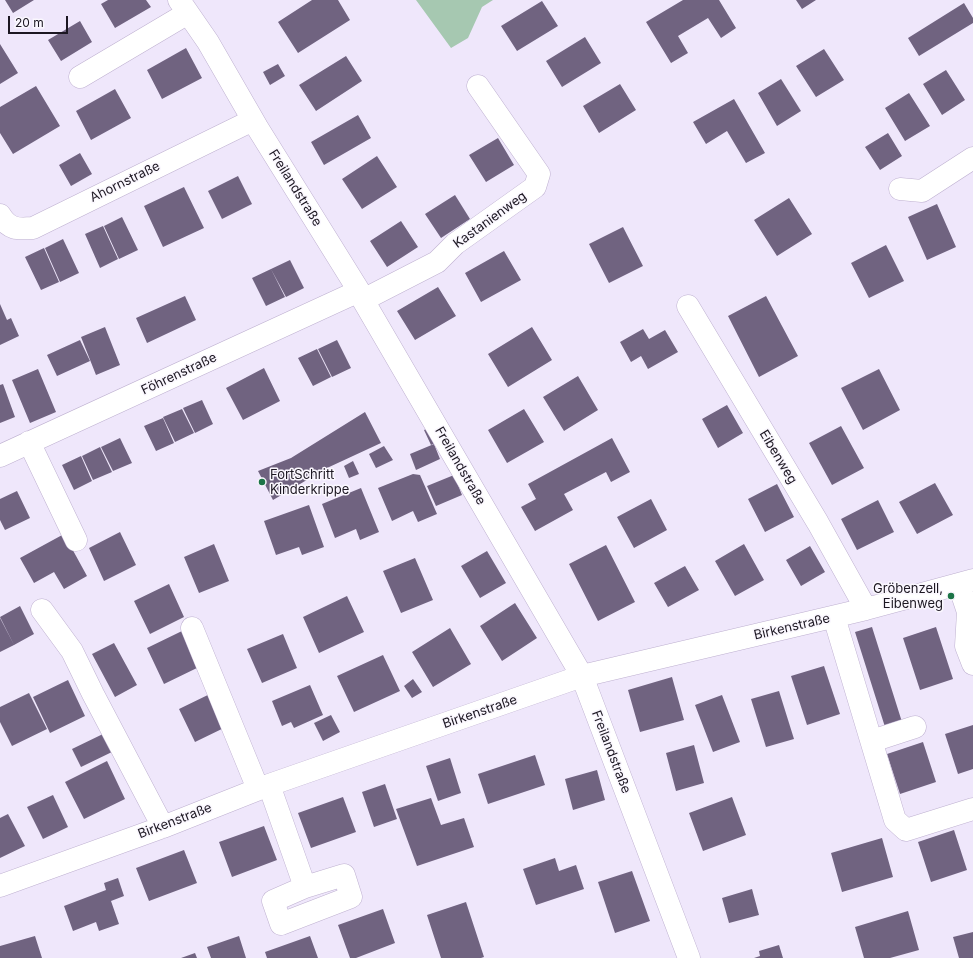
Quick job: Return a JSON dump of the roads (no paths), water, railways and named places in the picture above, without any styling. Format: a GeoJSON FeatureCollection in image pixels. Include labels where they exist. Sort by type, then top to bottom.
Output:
{"type":"FeatureCollection","features":[{"type":"Feature","properties":{"kind":"street"},"geometry":{"type":"LineString","coordinates":[[80,77],[184,7]]}},
{"type":"Feature","properties":{"kind":"street","name":"Freilandstraße"},"geometry":{"type":"LineString","coordinates":[[184,7],[208,42],[253,120],[361,296],[582,676],[689,958]]}},
{"type":"Feature","properties":{"kind":"street","name":"Kastanienweg"},"geometry":{"type":"LineString","coordinates":[[361,296],[437,262],[455,244],[536,187],[539,174],[478,86]]}},
{"type":"Feature","properties":{"kind":"street","name":"Ahornstraße"},"geometry":{"type":"LineString","coordinates":[[2,224],[18,229],[33,228],[253,120]]}},
{"type":"Feature","properties":{"kind":"street"},"geometry":{"type":"LineString","coordinates":[[900,189],[922,191],[973,158]]}},
{"type":"Feature","properties":{"kind":"street","name":"Föhrenstraße"},"geometry":{"type":"LineString","coordinates":[[0,456],[361,296]]}},
{"type":"Feature","properties":{"kind":"street","name":"Eibenweg"},"geometry":{"type":"LineString","coordinates":[[688,306],[814,517],[866,609]]}},
{"type":"Feature","properties":{"kind":"street"},"geometry":{"type":"LineString","coordinates":[[29,442],[76,540]]}},
{"type":"Feature","properties":{"kind":"street"},"geometry":{"type":"LineString","coordinates":[[966,583],[968,612],[966,646],[973,664]]}},
{"type":"Feature","properties":{"kind":"street","name":"Birkenstraße"},"geometry":{"type":"LineString","coordinates":[[0,886],[163,827],[263,787],[582,676],[834,617],[966,583]]}},
{"type":"Feature","properties":{"kind":"street"},"geometry":{"type":"LineString","coordinates":[[42,610],[72,651],[96,701],[163,827]]}},
{"type":"Feature","properties":{"kind":"street"},"geometry":{"type":"LineString","coordinates":[[834,617],[895,820],[906,830],[973,809]]}},
{"type":"Feature","properties":{"kind":"street"},"geometry":{"type":"LineString","coordinates":[[192,628],[263,787],[304,887]]}},
{"type":"Feature","properties":{"kind":"street"},"geometry":{"type":"LineString","coordinates":[[872,741],[915,727]]}},
{"type":"Feature","properties":{"kind":"place","name":"FortSchritt Kinderkrippe"},"geometry":{"type":"Point","coordinates":[262,482]}},
{"type":"Feature","properties":{"kind":"place","name":"Gröbenzell, Eibenweg"},"geometry":{"type":"Point","coordinates":[951,596]}}]}
